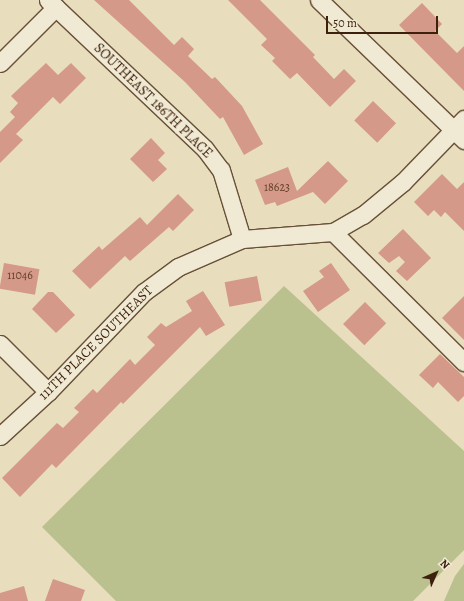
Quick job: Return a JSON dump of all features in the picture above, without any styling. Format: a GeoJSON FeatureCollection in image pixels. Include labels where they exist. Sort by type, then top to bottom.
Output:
{"type":"FeatureCollection","features":[{"type":"Feature","properties":{"kind":"street"},"geometry":{"type":"LineString","coordinates":[[319,0],[461,130],[403,182],[363,215],[333,232],[464,362]]}},
{"type":"Feature","properties":{"kind":"street"},"geometry":{"type":"LineString","coordinates":[[0,63],[52,4]]}},
{"type":"Feature","properties":{"kind":"street","name":"SOUTHEAST 186TH PLACE"},"geometry":{"type":"LineString","coordinates":[[52,4],[205,149],[221,170],[242,239]]}},
{"type":"Feature","properties":{"kind":"street","name":"111TH PLACE SOUTHEAST"},"geometry":{"type":"LineString","coordinates":[[0,436],[48,392],[144,292],[178,268],[242,239],[333,232]]}},
{"type":"Feature","properties":{"kind":"street"},"geometry":{"type":"LineString","coordinates":[[0,344],[48,392]]}},
{"type":"Feature","properties":{"kind":"green space"},"geometry":{"type":"Polygon","coordinates":[[[284,286],[464,451],[464,550],[413,601],[116,601],[42,527],[284,286]]]}},
{"type":"Feature","properties":{"kind":"green space"},"geometry":{"type":"Polygon","coordinates":[[[464,564],[464,601],[444,601],[455,576],[464,564]]]}},
{"type":"Feature","properties":{"kind":"building"},"geometry":{"type":"Polygon","coordinates":[[[94,0],[129,0],[174,45],[182,37],[194,49],[188,56],[212,79],[215,77],[242,106],[263,144],[244,155],[223,117],[220,119],[185,82],[94,0]]]}},
{"type":"Feature","properties":{"kind":"building"},"geometry":{"type":"Polygon","coordinates":[[[228,0],[260,0],[315,55],[313,57],[334,79],[344,69],[356,81],[330,107],[297,73],[290,79],[272,61],[275,58],[261,45],[267,39],[228,0]]]}},
{"type":"Feature","properties":{"kind":"building"},"geometry":{"type":"Polygon","coordinates":[[[422,3],[442,24],[435,31],[457,53],[464,46],[464,91],[399,25],[422,3]]]}},
{"type":"Feature","properties":{"kind":"building"},"geometry":{"type":"Polygon","coordinates":[[[46,63],[58,75],[71,63],[86,78],[60,104],[53,97],[16,134],[23,140],[0,163],[0,132],[15,117],[10,112],[18,103],[11,96],[46,63]]]}},
{"type":"Feature","properties":{"kind":"building"},"geometry":{"type":"Polygon","coordinates":[[[373,101],[396,123],[377,143],[354,120],[373,101]]]}},
{"type":"Feature","properties":{"kind":"building"},"geometry":{"type":"Polygon","coordinates":[[[151,138],[165,153],[158,160],[167,169],[153,182],[130,159],[151,138]]]}},
{"type":"Feature","properties":{"kind":"building"},"geometry":{"type":"Polygon","coordinates":[[[328,161],[348,181],[325,204],[313,192],[277,206],[275,202],[265,205],[255,180],[288,167],[297,191],[328,161]]]}},
{"type":"Feature","properties":{"kind":"building"},"geometry":{"type":"Polygon","coordinates":[[[442,174],[457,189],[464,182],[464,231],[445,212],[441,217],[434,210],[428,216],[414,202],[442,174]]]}},
{"type":"Feature","properties":{"kind":"building"},"geometry":{"type":"Polygon","coordinates":[[[178,194],[194,210],[173,231],[169,227],[130,261],[125,256],[90,289],[72,271],[99,246],[102,250],[140,217],[147,225],[178,194]]]}},
{"type":"Feature","properties":{"kind":"building"},"geometry":{"type":"Polygon","coordinates":[[[403,229],[431,258],[407,281],[396,271],[405,262],[399,256],[389,263],[378,253],[403,229]]]}},
{"type":"Feature","properties":{"kind":"building"},"geometry":{"type":"Polygon","coordinates":[[[4,263],[39,269],[35,295],[0,289],[4,263]]]}},
{"type":"Feature","properties":{"kind":"building"},"geometry":{"type":"Polygon","coordinates":[[[331,263],[350,290],[318,312],[303,291],[324,277],[319,271],[331,263]]]}},
{"type":"Feature","properties":{"kind":"building"},"geometry":{"type":"Polygon","coordinates":[[[257,276],[262,301],[229,307],[225,282],[257,276]]]}},
{"type":"Feature","properties":{"kind":"building"},"geometry":{"type":"Polygon","coordinates":[[[203,291],[225,325],[206,336],[200,327],[123,404],[121,402],[56,468],[52,464],[20,497],[2,478],[57,423],[63,428],[79,412],[74,408],[93,389],[97,393],[130,359],[135,365],[155,345],[147,337],[161,323],[166,327],[192,311],[186,301],[203,291]]]}},
{"type":"Feature","properties":{"kind":"building"},"geometry":{"type":"Polygon","coordinates":[[[48,292],[53,292],[75,315],[56,333],[32,309],[48,292]]]}},
{"type":"Feature","properties":{"kind":"building"},"geometry":{"type":"Polygon","coordinates":[[[464,296],[464,340],[442,318],[464,296]]]}},
{"type":"Feature","properties":{"kind":"building"},"geometry":{"type":"Polygon","coordinates":[[[365,302],[386,323],[364,345],[343,324],[365,302]]]}},
{"type":"Feature","properties":{"kind":"building"},"geometry":{"type":"Polygon","coordinates":[[[440,354],[464,377],[464,396],[458,402],[438,382],[433,388],[419,375],[440,354]]]}},
{"type":"Feature","properties":{"kind":"building"},"geometry":{"type":"Polygon","coordinates":[[[53,579],[85,590],[81,601],[45,601],[53,579]]]}},
{"type":"Feature","properties":{"kind":"building"},"geometry":{"type":"Polygon","coordinates":[[[24,586],[28,601],[0,601],[0,593],[24,586]]]}}]}
